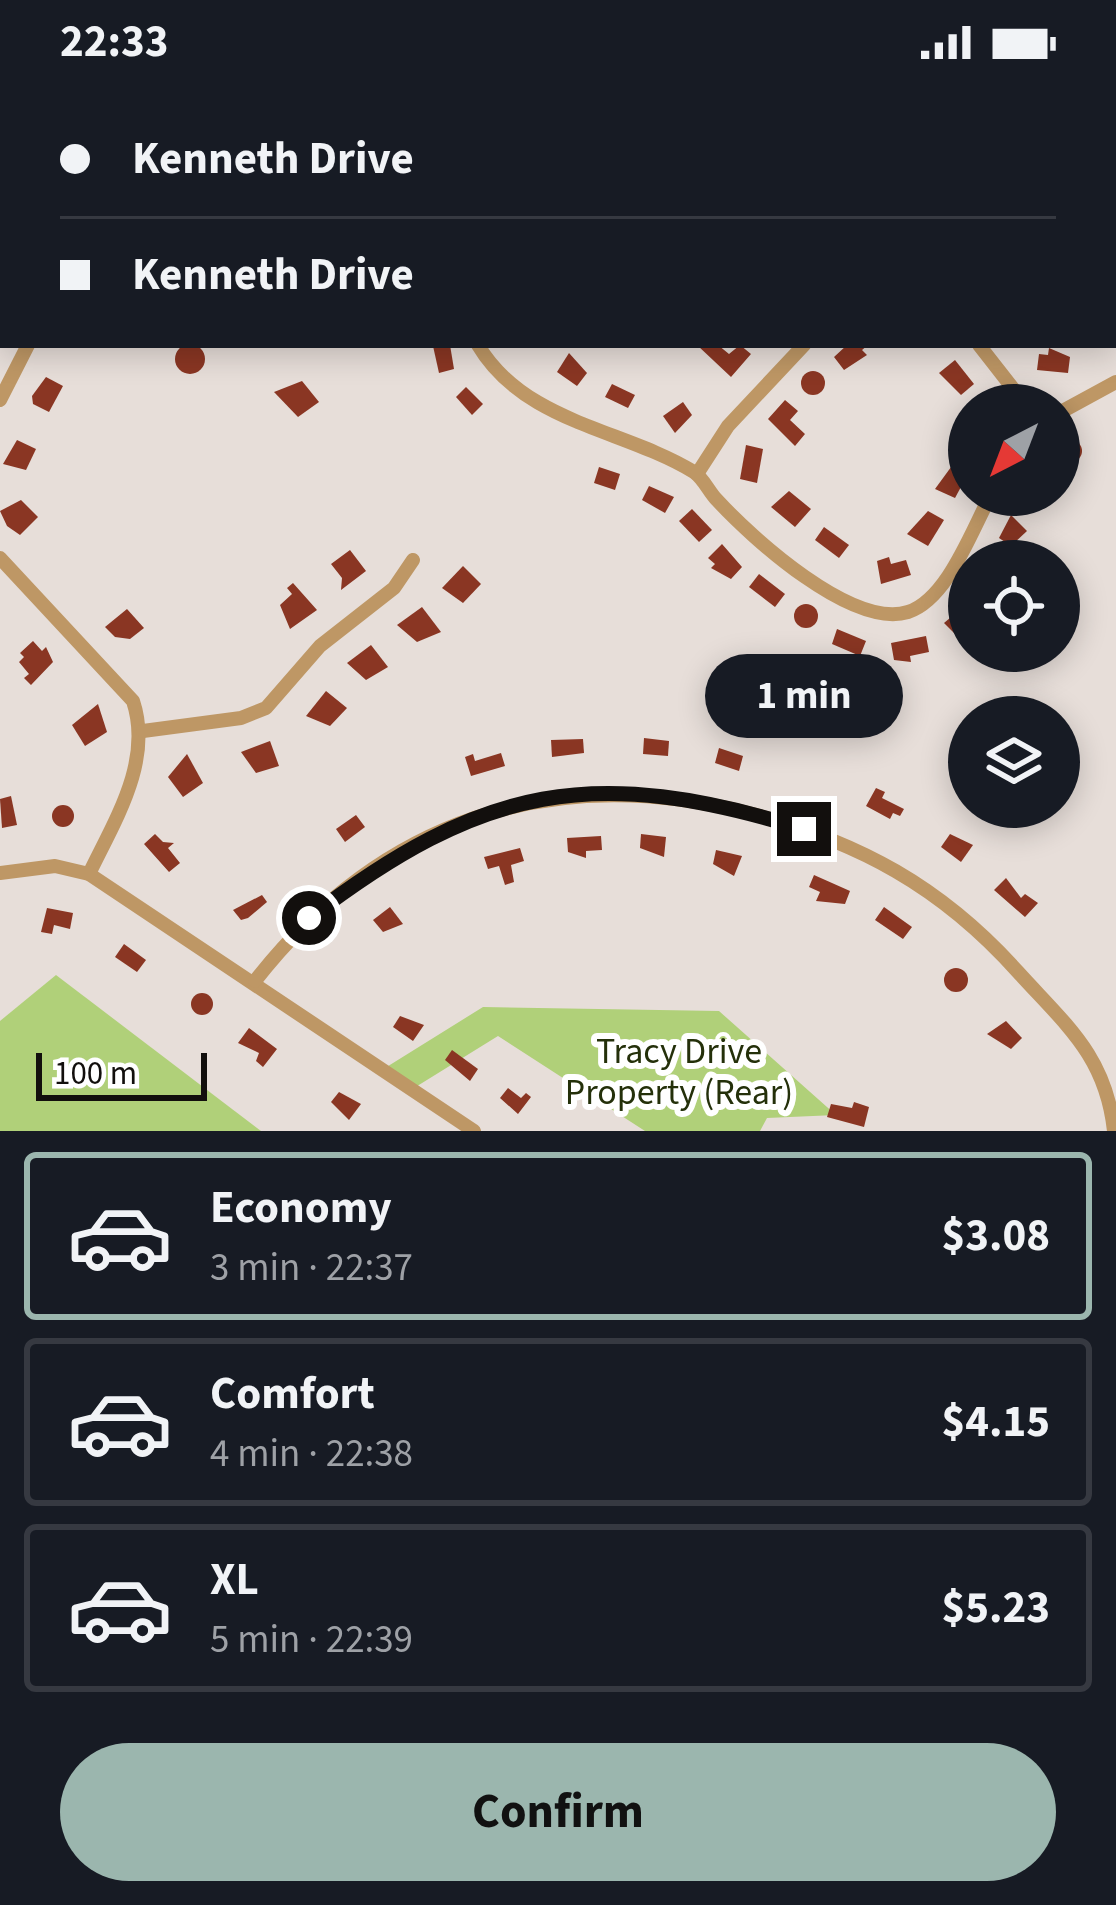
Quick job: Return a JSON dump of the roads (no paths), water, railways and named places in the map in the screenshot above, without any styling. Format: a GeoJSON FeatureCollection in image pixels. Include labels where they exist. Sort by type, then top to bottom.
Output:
{"type":"FeatureCollection","features":[{"type":"Feature","properties":{"kind":"street"},"geometry":{"type":"LineString","coordinates":[[0,400],[26,348]]}},
{"type":"Feature","properties":{"kind":"street"},"geometry":{"type":"LineString","coordinates":[[480,348],[495,370],[570,420],[698,474],[770,550],[837,598],[883,613],[910,612],[940,586],[979,516]]}},
{"type":"Feature","properties":{"kind":"street"},"geometry":{"type":"LineString","coordinates":[[698,474],[728,426],[801,348]]}},
{"type":"Feature","properties":{"kind":"street"},"geometry":{"type":"LineString","coordinates":[[981,348],[1010,384]]}},
{"type":"Feature","properties":{"kind":"street"},"geometry":{"type":"LineString","coordinates":[[1080,401],[1116,382]]}},
{"type":"Feature","properties":{"kind":"street"},"geometry":{"type":"LineString","coordinates":[[0,558],[121,686],[133,701],[143,731],[134,776],[89,874]]}},
{"type":"Feature","properties":{"kind":"street"},"geometry":{"type":"LineString","coordinates":[[143,731],[241,718],[266,708],[288,689],[320,646],[394,588],[412,560]]}},
{"type":"Feature","properties":{"kind":"street"},"geometry":{"type":"LineString","coordinates":[[255,981],[309,918],[362,877],[423,838],[480,813],[540,798],[621,793],[700,801],[831,837],[889,862],[971,921],[1103,1073],[1114,1131]]}},
{"type":"Feature","properties":{"kind":"street"},"geometry":{"type":"LineString","coordinates":[[0,873],[55,866],[89,874],[473,1131]]}},
{"type":"Feature","properties":{"kind":"park label","name":"Tracy Drive Property (Rear)"},"geometry":{"type":"Point","coordinates":[679,1070]}}]}
